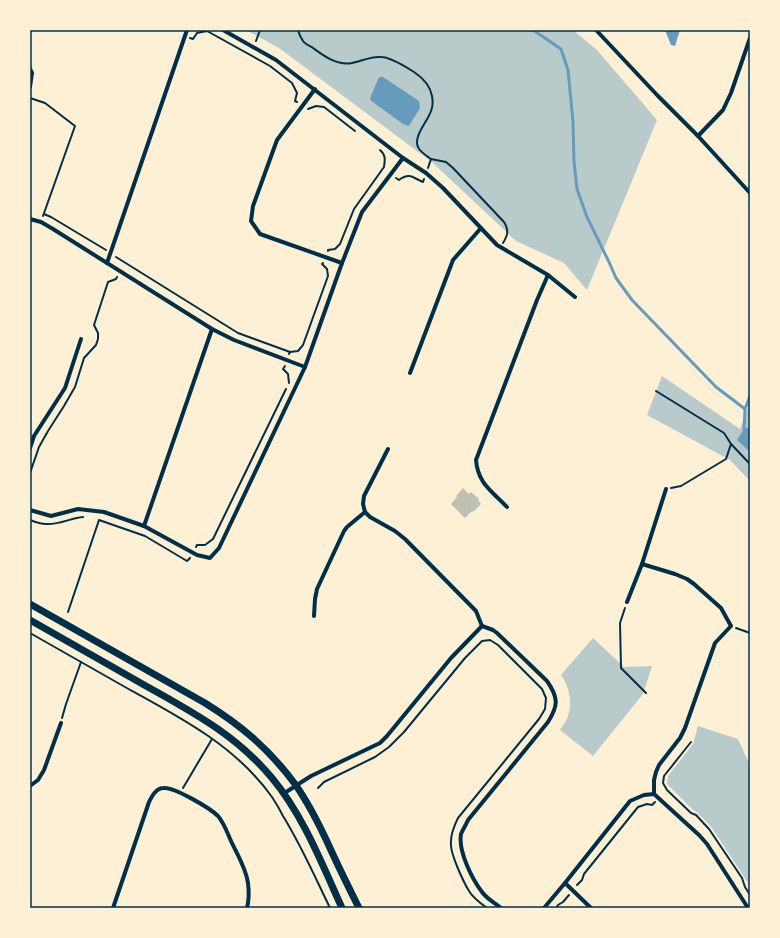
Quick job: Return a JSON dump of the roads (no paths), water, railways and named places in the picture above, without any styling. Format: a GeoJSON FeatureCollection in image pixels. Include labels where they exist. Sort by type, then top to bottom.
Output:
{"type":"FeatureCollection","features":[{"type":"Feature","properties":{"kind":"main road"},"geometry":{"type":"LineString","coordinates":[[30,604],[206,703],[239,725],[262,746],[285,770],[314,815],[358,908]]}},
{"type":"Feature","properties":{"kind":"main road"},"geometry":{"type":"LineString","coordinates":[[30,620],[193,712],[234,740],[260,764],[273,779],[297,814],[342,908]]}},
{"type":"Feature","properties":{"kind":"street"},"geometry":{"type":"LineString","coordinates":[[107,263],[187,30]]}},
{"type":"Feature","properties":{"kind":"street"},"geometry":{"type":"LineString","coordinates":[[223,30],[276,60],[403,158],[426,173],[443,188],[497,245],[548,275],[575,297]]}},
{"type":"Feature","properties":{"kind":"street"},"geometry":{"type":"LineString","coordinates":[[596,30],[698,136],[750,193]]}},
{"type":"Feature","properties":{"kind":"street"},"geometry":{"type":"LineString","coordinates":[[698,136],[723,110],[731,93],[750,38]]}},
{"type":"Feature","properties":{"kind":"street"},"geometry":{"type":"LineString","coordinates":[[30,69],[32,73],[30,87]]}},
{"type":"Feature","properties":{"kind":"street"},"geometry":{"type":"LineString","coordinates":[[315,89],[277,140],[253,206],[251,221],[260,234],[342,263]]}},
{"type":"Feature","properties":{"kind":"street"},"geometry":{"type":"LineString","coordinates":[[30,510],[51,516],[78,508],[104,512],[144,526],[197,555],[210,558],[219,548],[305,367],[362,212],[403,158]]}},
{"type":"Feature","properties":{"kind":"street"},"geometry":{"type":"LineString","coordinates":[[30,219],[41,222],[212,329],[234,340],[305,367]]}},
{"type":"Feature","properties":{"kind":"street"},"geometry":{"type":"LineString","coordinates":[[410,373],[452,260],[481,228]]}},
{"type":"Feature","properties":{"kind":"street"},"geometry":{"type":"LineString","coordinates":[[508,507],[483,483],[477,472],[476,460],[548,275]]}},
{"type":"Feature","properties":{"kind":"street"},"geometry":{"type":"LineString","coordinates":[[144,526],[212,329]]}},
{"type":"Feature","properties":{"kind":"street"},"geometry":{"type":"LineString","coordinates":[[30,448],[34,436],[65,388],[82,339]]}},
{"type":"Feature","properties":{"kind":"street"},"geometry":{"type":"LineString","coordinates":[[388,449],[364,496],[363,504],[365,512],[370,517],[405,538],[476,611],[482,626],[497,633],[539,673],[556,696],[552,715],[548,722],[468,820],[461,834],[462,853],[470,873],[481,892],[501,908]]}},
{"type":"Feature","properties":{"kind":"street"},"geometry":{"type":"LineString","coordinates":[[627,602],[642,564],[666,489]]}},
{"type":"Feature","properties":{"kind":"street"},"geometry":{"type":"LineString","coordinates":[[314,616],[317,589],[344,531],[365,512]]}},
{"type":"Feature","properties":{"kind":"street"},"geometry":{"type":"LineString","coordinates":[[642,564],[675,574],[690,581],[722,608],[731,626],[716,643],[680,738],[656,772],[654,780],[654,794]]}},
{"type":"Feature","properties":{"kind":"street"},"geometry":{"type":"LineString","coordinates":[[283,794],[311,776],[380,743],[451,658],[482,626]]}},
{"type":"Feature","properties":{"kind":"street"},"geometry":{"type":"LineString","coordinates":[[30,786],[38,780],[44,770],[61,723]]}},
{"type":"Feature","properties":{"kind":"street"},"geometry":{"type":"LineString","coordinates":[[113,908],[149,802],[152,795],[157,790],[163,788],[173,789],[212,811],[224,825],[247,876],[249,888],[247,908]]}},
{"type":"Feature","properties":{"kind":"street"},"geometry":{"type":"LineString","coordinates":[[544,908],[630,801],[644,795],[654,794],[707,844],[748,908]]}},
{"type":"Feature","properties":{"kind":"street"},"geometry":{"type":"LineString","coordinates":[[565,883],[591,908]]}},
{"type":"Feature","properties":{"kind":"water"},"geometry":{"type":"Polygon","coordinates":[[[665,30],[680,30],[675,46],[671,45],[665,30]]]}},
{"type":"Feature","properties":{"kind":"water"},"geometry":{"type":"Polygon","coordinates":[[[379,77],[383,77],[419,101],[420,108],[409,126],[403,124],[370,100],[379,77]]]}},
{"type":"Feature","properties":{"kind":"water"},"geometry":{"type":"Polygon","coordinates":[[[750,427],[750,452],[737,440],[744,429],[750,427]]]}},
{"type":"Feature","properties":{"kind":"waterway"},"geometry":{"type":"LineString","coordinates":[[533,30],[561,49],[568,70],[577,189],[587,217],[616,278],[632,300],[716,387],[745,409],[744,429]]}},
{"type":"Feature","properties":{"kind":"waterway"},"geometry":{"type":"LineString","coordinates":[[745,409],[750,396]]}}]}
